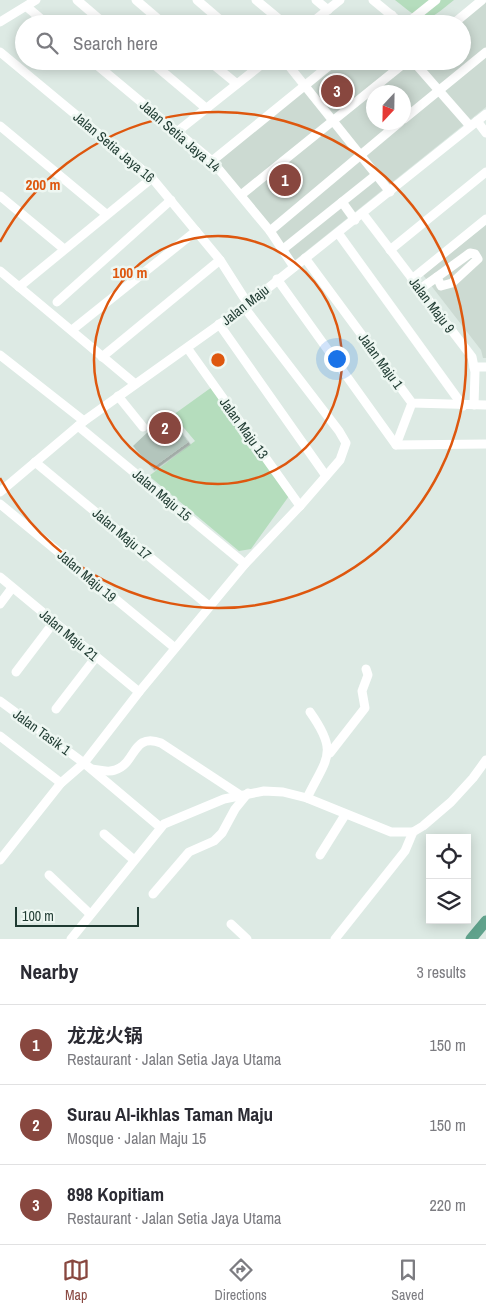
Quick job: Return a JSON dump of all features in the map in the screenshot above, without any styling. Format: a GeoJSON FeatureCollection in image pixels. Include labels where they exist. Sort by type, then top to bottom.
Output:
{"type":"FeatureCollection","features":[{"type":"Feature","properties":{"kind":"main road"},"geometry":{"type":"LineString","coordinates":[[471,939],[486,921]]}},
{"type":"Feature","properties":{"kind":"street"},"geometry":{"type":"LineString","coordinates":[[0,22],[36,0]]}},
{"type":"Feature","properties":{"kind":"street"},"geometry":{"type":"LineString","coordinates":[[76,0],[94,15]]}},
{"type":"Feature","properties":{"kind":"street"},"geometry":{"type":"LineString","coordinates":[[136,0],[154,15]]}},
{"type":"Feature","properties":{"kind":"street"},"geometry":{"type":"LineString","coordinates":[[197,0],[214,15]]}},
{"type":"Feature","properties":{"kind":"street"},"geometry":{"type":"LineString","coordinates":[[256,0],[274,15]]}},
{"type":"Feature","properties":{"kind":"street"},"geometry":{"type":"LineString","coordinates":[[316,0],[328,10]]}},
{"type":"Feature","properties":{"kind":"street"},"geometry":{"type":"LineString","coordinates":[[322,15],[340,0]]}},
{"type":"Feature","properties":{"kind":"street"},"geometry":{"type":"LineString","coordinates":[[373,0],[392,15]]}},
{"type":"Feature","properties":{"kind":"street"},"geometry":{"type":"LineString","coordinates":[[417,15],[436,0]]}},
{"type":"Feature","properties":{"kind":"street"},"geometry":{"type":"LineString","coordinates":[[464,15],[482,0]]}},
{"type":"Feature","properties":{"kind":"street"},"geometry":{"type":"LineString","coordinates":[[27,7],[36,15]]}},
{"type":"Feature","properties":{"kind":"street","name":"Jalan Setia Jaya 16"},"geometry":{"type":"LineString","coordinates":[[0,52],[15,64]]}},
{"type":"Feature","properties":{"kind":"street"},"geometry":{"type":"LineString","coordinates":[[471,64],[486,52]]}},
{"type":"Feature","properties":{"kind":"street","name":"Jalan Setia Jaya 16"},"geometry":{"type":"LineString","coordinates":[[22,70],[152,178],[220,260],[246,306],[346,443],[345,451],[326,476]]}},
{"type":"Feature","properties":{"kind":"street","name":"Jalan Setia Jaya 14"},"geometry":{"type":"LineString","coordinates":[[103,70],[212,161],[270,231],[294,267]]}},
{"type":"Feature","properties":{"kind":"street"},"geometry":{"type":"LineString","coordinates":[[161,70],[207,109]]}},
{"type":"Feature","properties":{"kind":"street"},"geometry":{"type":"LineString","coordinates":[[220,70],[236,84]]}},
{"type":"Feature","properties":{"kind":"street"},"geometry":{"type":"LineString","coordinates":[[178,131],[254,70]]}},
{"type":"Feature","properties":{"kind":"street"},"geometry":{"type":"LineString","coordinates":[[292,70],[390,192]]}},
{"type":"Feature","properties":{"kind":"street"},"geometry":{"type":"LineString","coordinates":[[212,161],[324,70]]}},
{"type":"Feature","properties":{"kind":"street"},"geometry":{"type":"LineString","coordinates":[[241,195],[396,70]]}},
{"type":"Feature","properties":{"kind":"street"},"geometry":{"type":"LineString","coordinates":[[422,70],[473,124],[486,133]]}},
{"type":"Feature","properties":{"kind":"street"},"geometry":{"type":"LineString","coordinates":[[411,113],[464,70]]}},
{"type":"Feature","properties":{"kind":"street","name":"Jalan Maju"},"geometry":{"type":"LineString","coordinates":[[0,492],[81,424],[118,396],[188,349],[219,324],[246,306],[486,114]]}},
{"type":"Feature","properties":{"kind":"street"},"geometry":{"type":"LineString","coordinates":[[0,126],[106,214]]}},
{"type":"Feature","properties":{"kind":"street"},"geometry":{"type":"LineString","coordinates":[[270,231],[391,130]]}},
{"type":"Feature","properties":{"kind":"street"},"geometry":{"type":"LineString","coordinates":[[390,250],[486,172]]}},
{"type":"Feature","properties":{"kind":"street"},"geometry":{"type":"LineString","coordinates":[[282,250],[377,174]]}},
{"type":"Feature","properties":{"kind":"street"},"geometry":{"type":"LineString","coordinates":[[19,287],[152,178]]}},
{"type":"Feature","properties":{"kind":"street"},"geometry":{"type":"LineString","coordinates":[[0,196],[64,249]]}},
{"type":"Feature","properties":{"kind":"street"},"geometry":{"type":"LineString","coordinates":[[57,302],[171,200]]}},
{"type":"Feature","properties":{"kind":"street"},"geometry":{"type":"LineString","coordinates":[[342,202],[355,220]]}},
{"type":"Feature","properties":{"kind":"street","name":"Jalan Maju 9"},"geometry":{"type":"LineString","coordinates":[[363,214],[472,356],[474,367],[474,405]]}},
{"type":"Feature","properties":{"kind":"street"},"geometry":{"type":"LineString","coordinates":[[412,279],[486,219]]}},
{"type":"Feature","properties":{"kind":"street"},"geometry":{"type":"LineString","coordinates":[[72,330],[196,231]]}},
{"type":"Feature","properties":{"kind":"street"},"geometry":{"type":"LineString","coordinates":[[338,233],[463,406]]}},
{"type":"Feature","properties":{"kind":"street","name":"Jalan Maju 1"},"geometry":{"type":"LineString","coordinates":[[305,258],[412,403],[463,406],[486,405]]}},
{"type":"Feature","properties":{"kind":"street"},"geometry":{"type":"LineString","coordinates":[[102,357],[220,260]]}},
{"type":"Feature","properties":{"kind":"street"},"geometry":{"type":"LineString","coordinates":[[0,271],[134,384]]}},
{"type":"Feature","properties":{"kind":"street"},"geometry":{"type":"LineString","coordinates":[[420,289],[437,277]]}},
{"type":"Feature","properties":{"kind":"street"},"geometry":{"type":"LineString","coordinates":[[278,279],[396,445]]}},
{"type":"Feature","properties":{"kind":"street"},"geometry":{"type":"LineString","coordinates":[[1,856],[61,783],[88,766],[139,692],[175,648],[245,564],[326,476],[219,324]]}},
{"type":"Feature","properties":{"kind":"street","name":"Jalan Maju 13"},"geometry":{"type":"LineString","coordinates":[[188,349],[300,506]]}},
{"type":"Feature","properties":{"kind":"street","name":"Jalan Maju 15"},"geometry":{"type":"LineString","coordinates":[[0,355],[245,564]]}},
{"type":"Feature","properties":{"kind":"street"},"geometry":{"type":"LineString","coordinates":[[474,367],[486,367]]}},
{"type":"Feature","properties":{"kind":"street"},"geometry":{"type":"LineString","coordinates":[[118,396],[143,426]]}},
{"type":"Feature","properties":{"kind":"street"},"geometry":{"type":"LineString","coordinates":[[396,445],[412,403]]}},
{"type":"Feature","properties":{"kind":"street"},"geometry":{"type":"LineString","coordinates":[[396,445],[486,444]]}},
{"type":"Feature","properties":{"kind":"street","name":"Jalan Maju 17"},"geometry":{"type":"LineString","coordinates":[[35,462],[210,606]]}},
{"type":"Feature","properties":{"kind":"street","name":"Jalan Maju 19"},"geometry":{"type":"LineString","coordinates":[[0,504],[175,648]]}},
{"type":"Feature","properties":{"kind":"street","name":"Jalan Maju 21"},"geometry":{"type":"LineString","coordinates":[[0,577],[139,692]]}},
{"type":"Feature","properties":{"kind":"street"},"geometry":{"type":"LineString","coordinates":[[0,604],[12,588]]}},
{"type":"Feature","properties":{"kind":"street"},"geometry":{"type":"LineString","coordinates":[[16,672],[54,622]]}},
{"type":"Feature","properties":{"kind":"street"},"geometry":{"type":"LineString","coordinates":[[56,709],[96,657]]}},
{"type":"Feature","properties":{"kind":"street"},"geometry":{"type":"LineString","coordinates":[[307,798],[330,753],[365,708],[362,692],[368,675],[366,669]]}},
{"type":"Feature","properties":{"kind":"street","name":"Jalan Tasik 1"},"geometry":{"type":"LineString","coordinates":[[0,701],[88,766],[160,827]]}},
{"type":"Feature","properties":{"kind":"street"},"geometry":{"type":"LineString","coordinates":[[310,712],[327,740],[330,753]]}},
{"type":"Feature","properties":{"kind":"street"},"geometry":{"type":"LineString","coordinates":[[0,736],[61,783]]}},
{"type":"Feature","properties":{"kind":"street"},"geometry":{"type":"LineString","coordinates":[[88,766],[108,772],[118,770],[142,742],[152,740],[161,743],[244,794]]}},
{"type":"Feature","properties":{"kind":"street"},"geometry":{"type":"LineString","coordinates":[[71,939],[160,827],[244,794],[283,792],[307,798],[345,815],[391,832],[412,832],[423,826],[451,802],[473,778],[486,760]]}},
{"type":"Feature","properties":{"kind":"street"},"geometry":{"type":"LineString","coordinates":[[152,894],[189,852],[214,841],[222,834],[244,794]]}},
{"type":"Feature","properties":{"kind":"street"},"geometry":{"type":"LineString","coordinates":[[320,855],[345,815]]}},
{"type":"Feature","properties":{"kind":"street"},"geometry":{"type":"LineString","coordinates":[[335,939],[405,851],[412,832]]}},
{"type":"Feature","properties":{"kind":"street"},"geometry":{"type":"LineString","coordinates":[[104,834],[134,860]]}},
{"type":"Feature","properties":{"kind":"street"},"geometry":{"type":"LineString","coordinates":[[49,876],[90,914]]}},
{"type":"Feature","properties":{"kind":"street"},"geometry":{"type":"LineString","coordinates":[[231,924],[247,939]]}},
{"type":"Feature","properties":{"kind":"shaded area"},"geometry":{"type":"Polygon","coordinates":[[[477,0],[486,0],[486,107],[289,265],[266,231],[208,161],[321,70],[471,70],[471,15],[459,15],[477,0]]]}},
{"type":"Feature","properties":{"kind":"shaded area"},"geometry":{"type":"Polygon","coordinates":[[[486,225],[486,358],[483,358],[481,350],[423,275],[486,225]]]}},
{"type":"Feature","properties":{"kind":"green space"},"geometry":{"type":"Polygon","coordinates":[[[395,0],[454,0],[434,15],[413,14],[395,0]]]}},
{"type":"Feature","properties":{"kind":"green space"},"geometry":{"type":"Polygon","coordinates":[[[212,387],[289,496],[251,549],[239,551],[149,476],[195,441],[173,415],[212,387]]]}},
{"type":"Feature","properties":{"kind":"building"},"geometry":{"type":"Polygon","coordinates":[[[167,414],[188,442],[152,468],[133,446],[167,414]]]}},
{"type":"Feature","properties":{"kind":"place","name":"898 Kopitiam"},"geometry":{"type":"Point","coordinates":[337,91]}},
{"type":"Feature","properties":{"kind":"place","name":"龙龙火锅"},"geometry":{"type":"Point","coordinates":[285,180]}},
{"type":"Feature","properties":{"kind":"place","name":"Surau Al-ikhlas Taman Maju"},"geometry":{"type":"Point","coordinates":[165,428]}}]}
